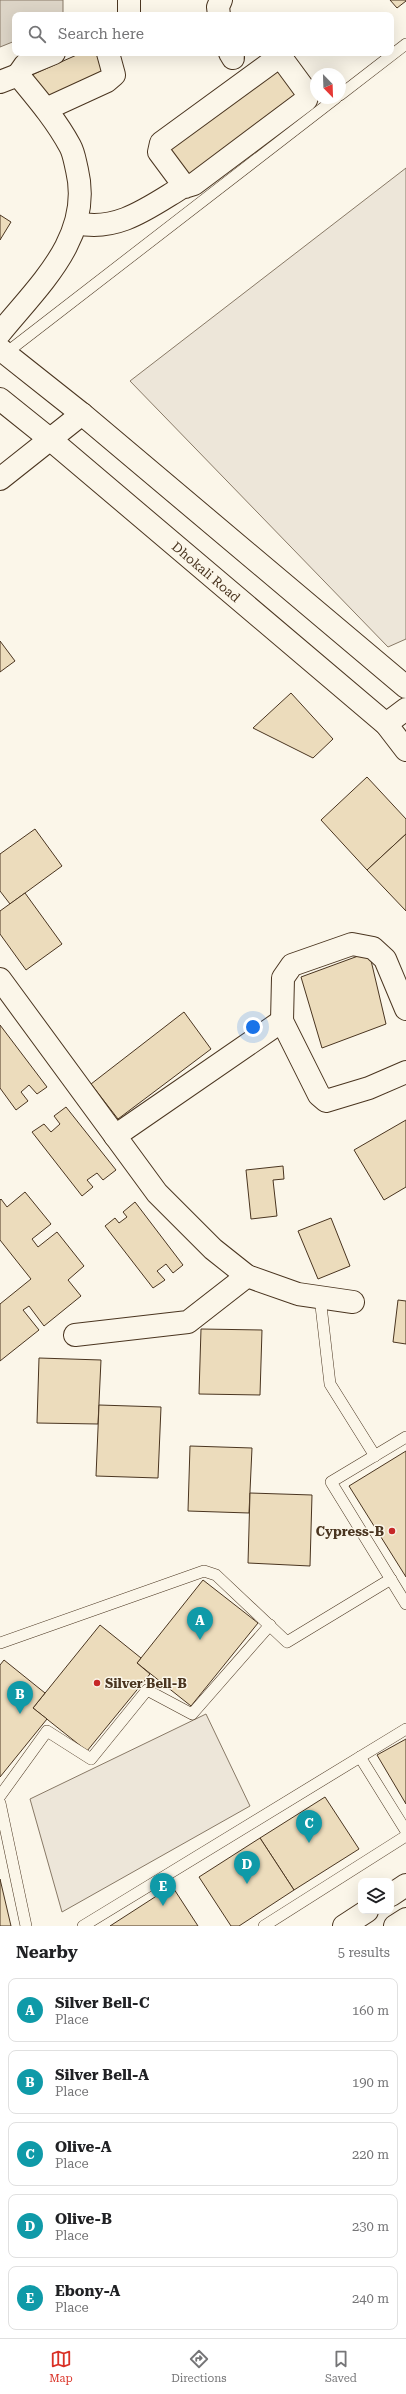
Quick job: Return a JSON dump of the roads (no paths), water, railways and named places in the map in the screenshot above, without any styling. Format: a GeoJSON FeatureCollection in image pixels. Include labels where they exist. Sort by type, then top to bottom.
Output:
{"type":"FeatureCollection","features":[{"type":"Feature","properties":{"kind":"street"},"geometry":{"type":"LineString","coordinates":[[129,0],[129,12]]}},
{"type":"Feature","properties":{"kind":"street"},"geometry":{"type":"LineString","coordinates":[[219,12],[218,7],[221,0]]}},
{"type":"Feature","properties":{"kind":"street"},"geometry":{"type":"LineString","coordinates":[[47,56],[25,65],[9,79],[46,109],[71,148],[80,184],[77,223],[63,255],[2,345],[406,687]]}},
{"type":"Feature","properties":{"kind":"street"},"geometry":{"type":"LineString","coordinates":[[46,109],[107,81],[114,75],[109,56]]}},
{"type":"Feature","properties":{"kind":"street"},"geometry":{"type":"LineString","coordinates":[[77,223],[110,224],[134,216],[185,187],[194,184],[306,100],[308,94],[283,60],[276,59],[161,143],[159,152],[185,187]]}},
{"type":"Feature","properties":{"kind":"street","name":"Dhokali Road"},"geometry":{"type":"LineString","coordinates":[[0,399],[51,440],[386,724],[406,750]]}},
{"type":"Feature","properties":{"kind":"street"},"geometry":{"type":"LineString","coordinates":[[0,479],[82,414]]}},
{"type":"Feature","properties":{"kind":"street"},"geometry":{"type":"LineString","coordinates":[[386,724],[406,709]]}},
{"type":"Feature","properties":{"kind":"street"},"geometry":{"type":"LineString","coordinates":[[406,1009],[385,959],[373,948],[352,944],[292,965],[283,978],[282,1021],[319,1095],[326,1101],[363,1090],[406,1072]]}},
{"type":"Feature","properties":{"kind":"street"},"geometry":{"type":"LineString","coordinates":[[0,979],[157,1193],[213,1249],[247,1276],[298,1294],[353,1302]]}},
{"type":"Feature","properties":{"kind":"street"},"geometry":{"type":"LineString","coordinates":[[115,1136],[282,1021]]}},
{"type":"Feature","properties":{"kind":"street"},"geometry":{"type":"LineString","coordinates":[[75,1336],[188,1322],[247,1276]]}},
{"type":"Feature","properties":{"kind":"street"},"geometry":{"type":"LineString","coordinates":[[344,1926],[362,1914]]}},
{"type":"Feature","properties":{"kind":"street"},"geometry":{"type":"LineString","coordinates":[[395,1926],[406,1919]]}},
{"type":"Feature","properties":{"kind":"lane"},"geometry":{"type":"LineString","coordinates":[[394,53],[406,44]]}},
{"type":"Feature","properties":{"kind":"lane"},"geometry":{"type":"LineString","coordinates":[[346,90],[390,56]]}},
{"type":"Feature","properties":{"kind":"lane"},"geometry":{"type":"LineString","coordinates":[[2,345],[328,104]]}},
{"type":"Feature","properties":{"kind":"lane"},"geometry":{"type":"LineString","coordinates":[[320,1297],[330,1384],[375,1456]]}},
{"type":"Feature","properties":{"kind":"lane"},"geometry":{"type":"LineString","coordinates":[[406,1437],[331,1482],[406,1604]]}},
{"type":"Feature","properties":{"kind":"lane"},"geometry":{"type":"LineString","coordinates":[[0,1643],[204,1571],[216,1575],[287,1642],[391,1579]]}},
{"type":"Feature","properties":{"kind":"lane"},"geometry":{"type":"LineString","coordinates":[[0,1796],[47,1731],[91,1759],[148,1690],[192,1714],[270,1625]]}},
{"type":"Feature","properties":{"kind":"lane"},"geometry":{"type":"LineString","coordinates":[[83,1926],[406,1729]]}},
{"type":"Feature","properties":{"kind":"lane"},"geometry":{"type":"LineString","coordinates":[[360,1757],[406,1831]]}},
{"type":"Feature","properties":{"kind":"lane"},"geometry":{"type":"LineString","coordinates":[[0,1803],[26,1926]]}},
{"type":"Feature","properties":{"kind":"lane"},"geometry":{"type":"LineString","coordinates":[[264,1926],[406,1836]]}},
{"type":"Feature","properties":{"kind":"place","name":"Cypress-B"},"geometry":{"type":"Point","coordinates":[392,1531]}},
{"type":"Feature","properties":{"kind":"place","name":"Silver Bell-C"},"geometry":{"type":"Point","coordinates":[200,1640]}},
{"type":"Feature","properties":{"kind":"place","name":"Silver Bell-B"},"geometry":{"type":"Point","coordinates":[97,1683]}},
{"type":"Feature","properties":{"kind":"place","name":"Silver Bell-A"},"geometry":{"type":"Point","coordinates":[20,1714]}},
{"type":"Feature","properties":{"kind":"place","name":"Olive-A"},"geometry":{"type":"Point","coordinates":[309,1843]}},
{"type":"Feature","properties":{"kind":"place","name":"Olive-B"},"geometry":{"type":"Point","coordinates":[247,1884]}},
{"type":"Feature","properties":{"kind":"place","name":"Ebony-A"},"geometry":{"type":"Point","coordinates":[163,1906]}}]}
